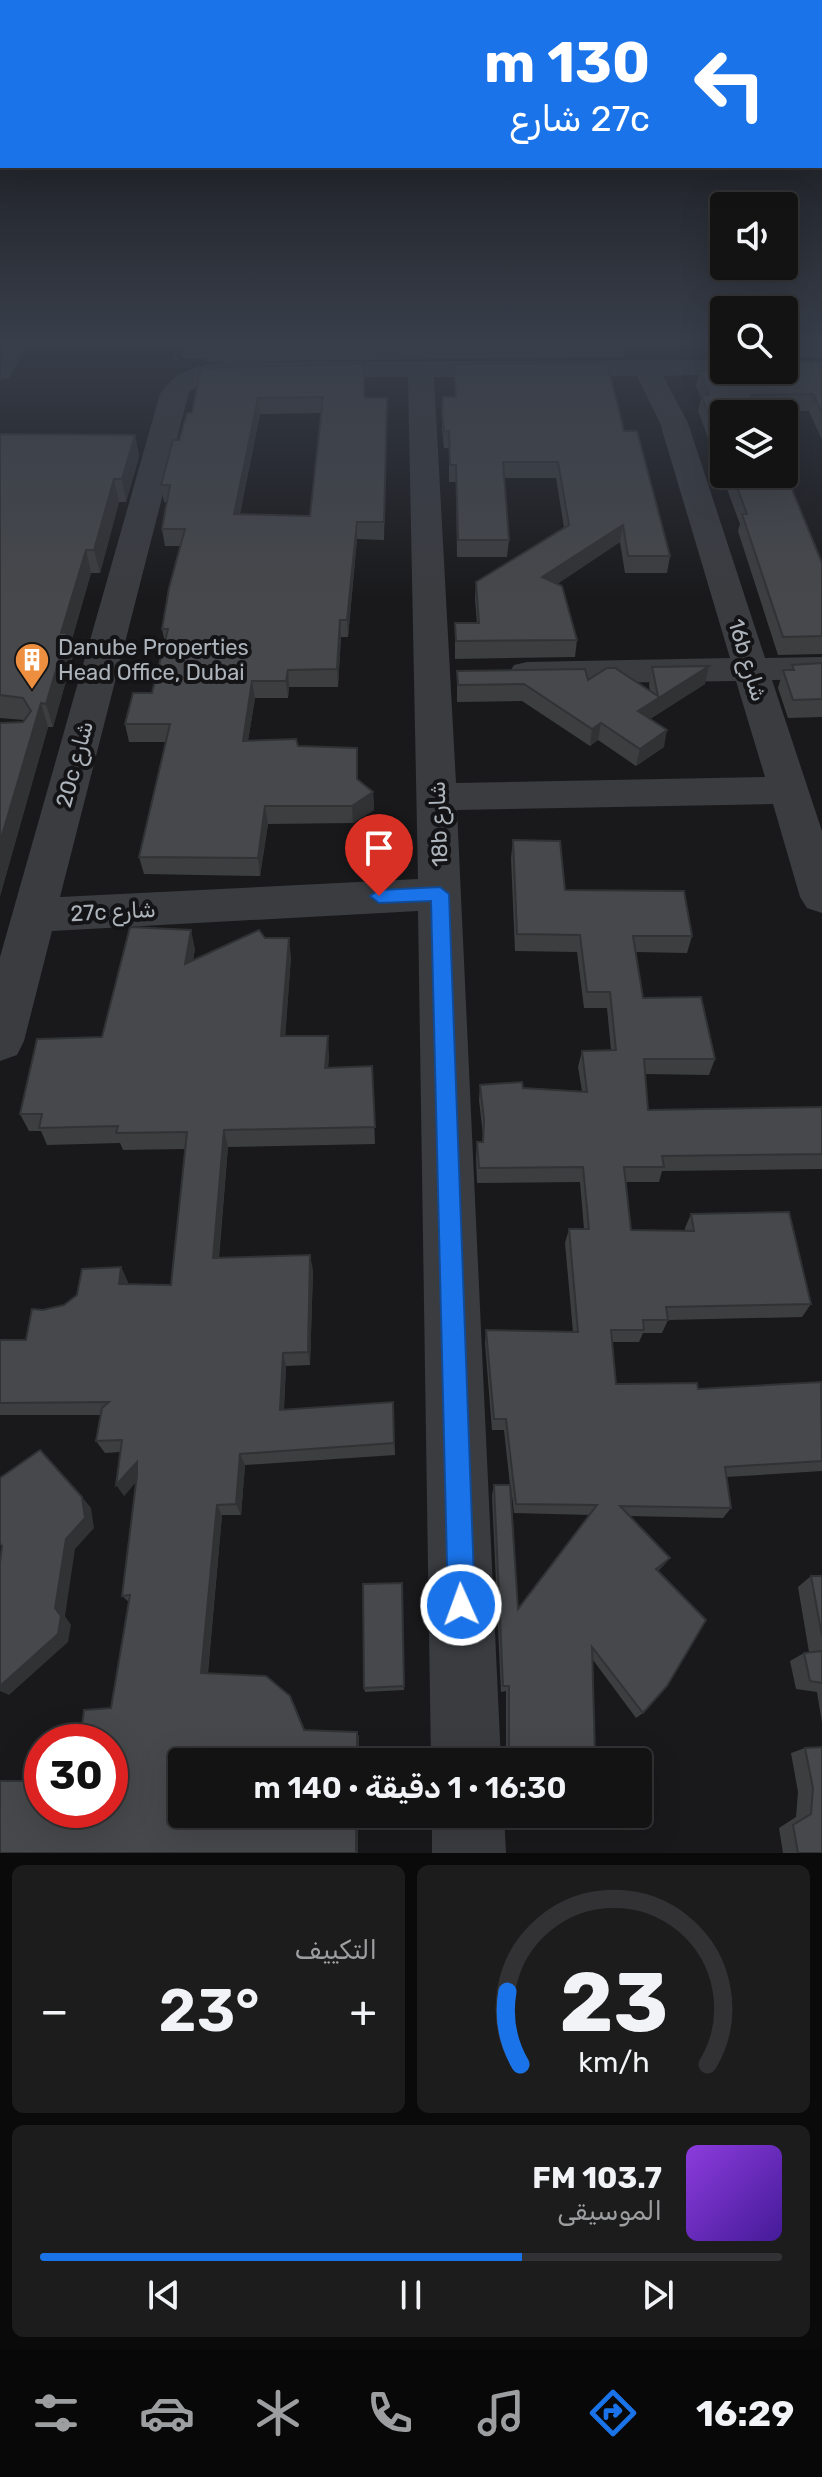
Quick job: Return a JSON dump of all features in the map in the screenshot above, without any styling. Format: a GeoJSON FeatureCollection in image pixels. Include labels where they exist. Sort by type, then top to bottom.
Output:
{"type":"FeatureCollection","features":[{"type":"Feature","properties":{"kind":"street","name":"20c شارع"},"geometry":{"type":"LineString","coordinates":[[0,1041],[165,427]]}},
{"type":"Feature","properties":{"kind":"street","name":"18b شارع"},"geometry":{"type":"LineString","coordinates":[[433,427],[465,673],[437,797],[466,1748]]}},
{"type":"Feature","properties":{"kind":"street","name":"16b شارع"},"geometry":{"type":"LineString","coordinates":[[675,427],[822,897]]}},
{"type":"Feature","properties":{"kind":"street"},"geometry":{"type":"LineString","coordinates":[[465,673],[822,668]]}},
{"type":"Feature","properties":{"kind":"street"},"geometry":{"type":"LineString","coordinates":[[437,797],[788,790]]}},
{"type":"Feature","properties":{"kind":"street","name":"27c شارع"},"geometry":{"type":"LineString","coordinates":[[36,904],[440,904]]}},
{"type":"Feature","properties":{"kind":"street"},"geometry":{"type":"LineString","coordinates":[[468,1828],[469,1853]]}},
{"type":"Feature","properties":{"kind":"building"},"geometry":{"type":"Polygon","coordinates":[[[183,427],[252,427],[234,514],[310,516],[320,427],[386,427],[384,522],[357,522],[347,620],[340,620],[337,669],[288,670],[286,681],[252,681],[243,741],[296,739],[298,746],[357,748],[357,779],[373,792],[352,806],[265,806],[258,858],[139,857],[170,724],[125,724],[133,693],[152,693],[168,629],[162,629],[185,529],[162,529],[170,485],[161,485],[173,440],[179,440],[183,427]]]}},
{"type":"Feature","properties":{"kind":"building"},"geometry":{"type":"Polygon","coordinates":[[[444,427],[623,427],[624,431],[637,431],[670,556],[628,556],[623,525],[542,577],[562,586],[577,640],[456,641],[455,623],[479,623],[476,582],[569,525],[558,462],[503,462],[509,540],[458,540],[456,465],[450,465],[449,431],[444,431],[444,427]]]}},
{"type":"Feature","properties":{"kind":"building"},"geometry":{"type":"Polygon","coordinates":[[[0,434],[135,435],[122,479],[114,479],[94,550],[86,550],[61,633],[67,633],[46,704],[41,703],[0,842],[0,723],[23,722],[31,711],[23,698],[0,695],[0,434]]]}},
{"type":"Feature","properties":{"kind":"building"},"geometry":{"type":"Polygon","coordinates":[[[737,488],[791,488],[822,563],[822,636],[783,637],[742,514],[747,514],[737,488]]]}},
{"type":"Feature","properties":{"kind":"building"},"geometry":{"type":"Polygon","coordinates":[[[822,663],[822,699],[793,700],[783,670],[794,670],[792,665],[822,663]]]}},
{"type":"Feature","properties":{"kind":"building"},"geometry":{"type":"Polygon","coordinates":[[[709,666],[638,711],[667,730],[640,749],[601,723],[592,729],[524,684],[458,685],[457,671],[585,669],[588,680],[607,668],[615,668],[658,696],[652,667],[709,666]]]}},
{"type":"Feature","properties":{"kind":"building"},"geometry":{"type":"Polygon","coordinates":[[[513,840],[560,841],[565,890],[684,891],[692,936],[633,936],[643,998],[701,997],[715,1059],[644,1059],[648,1110],[822,1107],[822,1154],[662,1156],[664,1167],[624,1167],[631,1230],[694,1231],[691,1214],[789,1212],[811,1304],[666,1307],[668,1320],[643,1320],[644,1330],[611,1330],[616,1384],[697,1383],[698,1389],[821,1382],[822,1461],[725,1467],[731,1508],[620,1506],[670,1558],[656,1569],[706,1620],[667,1686],[643,1713],[592,1647],[595,1748],[509,1747],[509,1686],[503,1686],[494,1485],[510,1485],[518,1609],[597,1505],[516,1504],[506,1419],[494,1419],[486,1330],[578,1332],[569,1229],[589,1229],[583,1167],[479,1168],[477,1142],[483,1142],[480,1085],[522,1082],[523,1088],[587,1092],[582,1051],[616,1050],[610,992],[587,992],[580,935],[517,934],[513,840]]]}},
{"type":"Feature","properties":{"kind":"building"},"geometry":{"type":"Polygon","coordinates":[[[130,927],[191,930],[185,964],[259,930],[265,938],[289,938],[281,1036],[328,1036],[325,1068],[372,1066],[375,1127],[224,1130],[213,1258],[310,1255],[308,1352],[283,1353],[280,1410],[393,1402],[394,1443],[240,1454],[236,1504],[217,1505],[201,1673],[266,1676],[290,1696],[304,1730],[357,1732],[357,1748],[168,1748],[168,1828],[356,1828],[356,1853],[0,1853],[0,1781],[24,1781],[24,1828],[128,1828],[128,1724],[82,1724],[84,1710],[111,1708],[130,1595],[122,1596],[137,1462],[116,1485],[122,1440],[96,1441],[102,1408],[109,1402],[0,1403],[0,1340],[26,1340],[32,1309],[64,1305],[77,1295],[82,1269],[121,1267],[119,1284],[171,1285],[187,1132],[116,1133],[118,1126],[39,1128],[42,1114],[20,1114],[37,1039],[102,1037],[130,927]]]}},
{"type":"Feature","properties":{"kind":"building"},"geometry":{"type":"Polygon","coordinates":[[[40,1450],[82,1497],[85,1518],[66,1539],[55,1608],[61,1616],[58,1634],[0,1686],[0,1478],[40,1450]]]}},
{"type":"Feature","properties":{"kind":"building"},"geometry":{"type":"Polygon","coordinates":[[[811,1576],[822,1576],[822,1636],[811,1576]]]}},
{"type":"Feature","properties":{"kind":"building"},"geometry":{"type":"Polygon","coordinates":[[[402,1583],[404,1686],[364,1688],[363,1584],[402,1583]]]}},
{"type":"Feature","properties":{"kind":"building"},"geometry":{"type":"Polygon","coordinates":[[[822,1651],[822,1683],[810,1681],[804,1653],[822,1651]]]}},
{"type":"Feature","properties":{"kind":"building"},"geometry":{"type":"Polygon","coordinates":[[[822,1747],[822,1853],[798,1853],[793,1825],[811,1814],[813,1788],[805,1748],[822,1747]]]}},
{"type":"Feature","properties":{"kind":"place","name":"Danube Properties Head Office, Dubai"},"geometry":{"type":"Point","coordinates":[32,691]}},
{"type":"Feature","properties":{"kind":"route"},"geometry":{"type":"LineString","coordinates":[[379,896],[440,894],[461,1605]]}}]}
